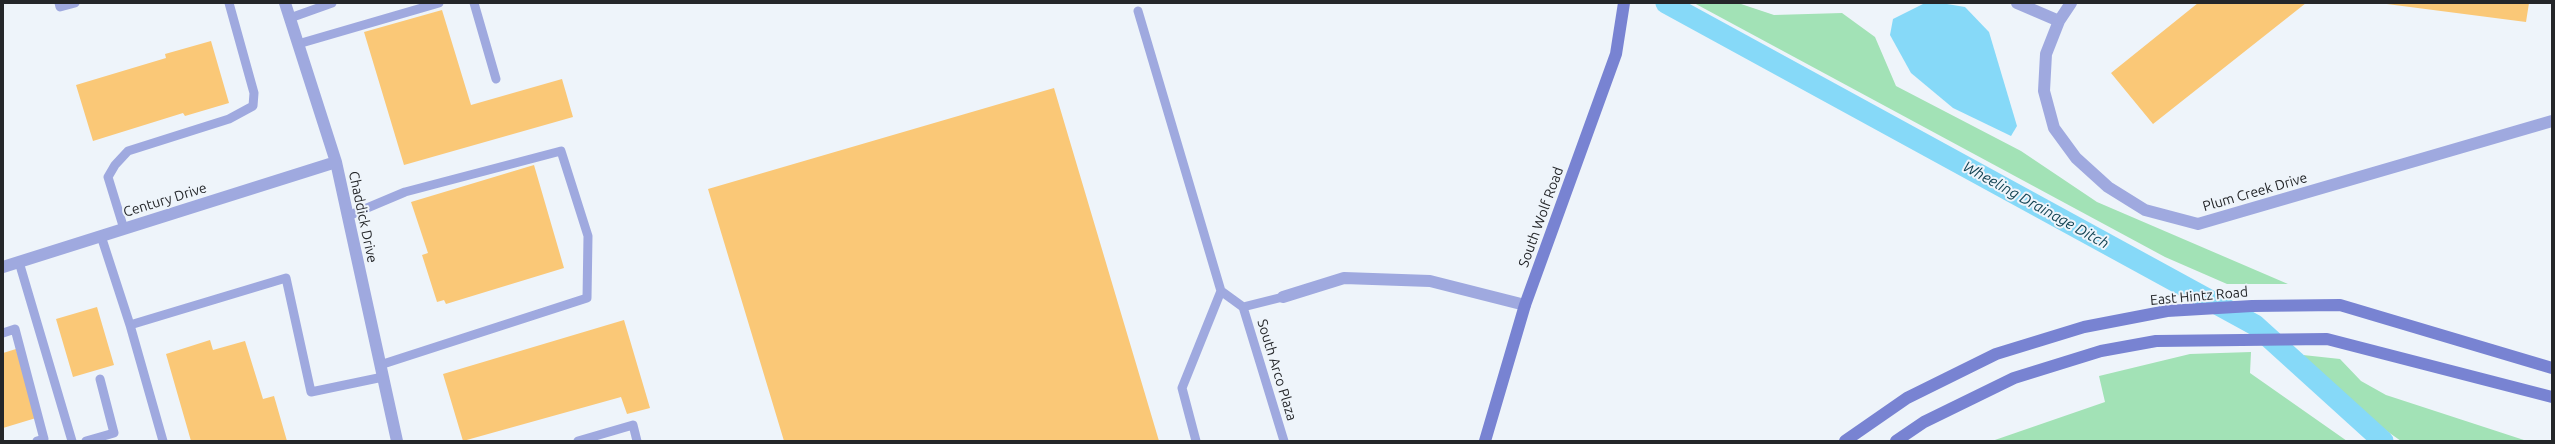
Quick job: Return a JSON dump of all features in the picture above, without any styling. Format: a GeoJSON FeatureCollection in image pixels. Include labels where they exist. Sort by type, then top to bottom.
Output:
{"type":"FeatureCollection","features":[{"type":"Feature","properties":{"kind":"main road","name":"South Wolf Road"},"geometry":{"type":"LineString","coordinates":[[1485,441],[1525,305],[1616,54],[1624,3]]}},
{"type":"Feature","properties":{"kind":"main road","name":"East Hintz Road"},"geometry":{"type":"LineString","coordinates":[[1845,441],[1907,398],[1996,354],[2084,327],[2167,311],[2252,306],[2340,304],[2552,368]]}},
{"type":"Feature","properties":{"kind":"main road"},"geometry":{"type":"LineString","coordinates":[[1896,441],[1924,422],[2014,378],[2101,351],[2156,341],[2328,339],[2552,397]]}},
{"type":"Feature","properties":{"kind":"street","name":"Chaddick Drive"},"geometry":{"type":"LineString","coordinates":[[285,3],[336,162],[397,441]]}},
{"type":"Feature","properties":{"kind":"street"},"geometry":{"type":"LineString","coordinates":[[2017,3],[2059,21]]}},
{"type":"Feature","properties":{"kind":"street","name":"Plum Creek Drive"},"geometry":{"type":"LineString","coordinates":[[2071,3],[2059,21],[2046,54],[2044,91],[2054,128],[2076,158],[2108,187],[2145,210],[2198,224],[2552,121]]}},
{"type":"Feature","properties":{"kind":"street","name":"Century Drive"},"geometry":{"type":"LineString","coordinates":[[3,266],[336,162]]}},
{"type":"Feature","properties":{"kind":"street"},"geometry":{"type":"LineString","coordinates":[[1283,297],[1344,278],[1430,280],[1525,305]]}},
{"type":"Feature","properties":{"kind":"lane"},"geometry":{"type":"LineString","coordinates":[[59,3],[60,7],[75,3]]}},
{"type":"Feature","properties":{"kind":"lane"},"geometry":{"type":"LineString","coordinates":[[124,229],[108,177],[115,165],[128,150],[229,119],[253,106],[254,93],[229,3]]}},
{"type":"Feature","properties":{"kind":"lane"},"geometry":{"type":"LineString","coordinates":[[290,18],[332,3]]}},
{"type":"Feature","properties":{"kind":"lane"},"geometry":{"type":"LineString","coordinates":[[298,44],[439,3]]}},
{"type":"Feature","properties":{"kind":"lane"},"geometry":{"type":"LineString","coordinates":[[474,3],[496,79]]}},
{"type":"Feature","properties":{"kind":"lane"},"geometry":{"type":"LineString","coordinates":[[1138,11],[1221,291],[1243,307],[1283,297]]}},
{"type":"Feature","properties":{"kind":"lane"},"geometry":{"type":"LineString","coordinates":[[348,216],[405,192],[561,152],[588,236],[587,298],[380,364]]}},
{"type":"Feature","properties":{"kind":"lane"},"geometry":{"type":"LineString","coordinates":[[101,236],[130,325],[163,441]]}},
{"type":"Feature","properties":{"kind":"lane"},"geometry":{"type":"LineString","coordinates":[[19,262],[72,441]]}},
{"type":"Feature","properties":{"kind":"lane"},"geometry":{"type":"LineString","coordinates":[[130,325],[286,278],[311,392],[383,377]]}},
{"type":"Feature","properties":{"kind":"lane"},"geometry":{"type":"LineString","coordinates":[[1196,441],[1182,388],[1221,291]]}},
{"type":"Feature","properties":{"kind":"lane","name":"South Arco Plaza"},"geometry":{"type":"LineString","coordinates":[[1243,307],[1284,441]]}},
{"type":"Feature","properties":{"kind":"lane"},"geometry":{"type":"LineString","coordinates":[[3,333],[16,329],[44,439],[37,441]]}},
{"type":"Feature","properties":{"kind":"lane"},"geometry":{"type":"LineString","coordinates":[[86,441],[114,433],[100,379]]}},
{"type":"Feature","properties":{"kind":"lane"},"geometry":{"type":"LineString","coordinates":[[578,441],[633,425],[637,441]]}},
{"type":"Feature","properties":{"kind":"green space"},"geometry":{"type":"Polygon","coordinates":[[[1694,3],[1738,3],[1774,15],[1842,13],[1875,37],[1896,86],[2021,151],[2097,202],[2288,284],[2227,284],[2165,257],[1694,3]]]}},
{"type":"Feature","properties":{"kind":"green space"},"geometry":{"type":"Polygon","coordinates":[[[2251,352],[2250,373],[2347,441],[1992,441],[2105,402],[2099,376],[2190,354],[2251,352]]]}},
{"type":"Feature","properties":{"kind":"green space"},"geometry":{"type":"Polygon","coordinates":[[[2303,355],[2340,359],[2361,381],[2386,395],[2527,441],[2401,441],[2351,406],[2303,355]]]}},
{"type":"Feature","properties":{"kind":"water"},"geometry":{"type":"Polygon","coordinates":[[[1925,3],[1941,3],[1965,7],[1989,32],[2017,126],[2011,136],[1953,108],[1911,73],[1890,35],[1893,19],[1925,3]]]}},
{"type":"Feature","properties":{"kind":"building"},"geometry":{"type":"Polygon","coordinates":[[[2198,3],[2306,3],[2153,124],[2111,73],[2198,3]]]}},
{"type":"Feature","properties":{"kind":"building"},"geometry":{"type":"Polygon","coordinates":[[[2379,3],[2529,3],[2526,22],[2379,3]]]}},
{"type":"Feature","properties":{"kind":"building"},"geometry":{"type":"Polygon","coordinates":[[[442,10],[471,105],[562,79],[573,117],[404,165],[364,32],[442,10]]]}},
{"type":"Feature","properties":{"kind":"building"},"geometry":{"type":"Polygon","coordinates":[[[211,41],[229,103],[185,116],[183,113],[93,141],[76,85],[166,58],[165,54],[211,41]]]}},
{"type":"Feature","properties":{"kind":"building"},"geometry":{"type":"Polygon","coordinates":[[[1054,88],[1159,441],[784,441],[708,189],[1054,88]]]}},
{"type":"Feature","properties":{"kind":"building"},"geometry":{"type":"Polygon","coordinates":[[[534,165],[564,268],[446,304],[444,300],[437,302],[422,255],[428,253],[411,202],[534,165]]]}},
{"type":"Feature","properties":{"kind":"building"},"geometry":{"type":"Polygon","coordinates":[[[97,307],[114,365],[73,377],[56,319],[97,307]]]}},
{"type":"Feature","properties":{"kind":"building"},"geometry":{"type":"Polygon","coordinates":[[[624,320],[650,408],[627,414],[621,397],[463,441],[443,374],[624,320]]]}},
{"type":"Feature","properties":{"kind":"building"},"geometry":{"type":"Polygon","coordinates":[[[210,340],[213,350],[245,341],[263,399],[274,396],[287,441],[191,441],[166,354],[210,340]]]}},
{"type":"Feature","properties":{"kind":"building"},"geometry":{"type":"Polygon","coordinates":[[[16,349],[36,418],[3,428],[3,353],[16,349]]]}},
{"type":"Feature","properties":{"kind":"waterway","name":"Wheeling Drainage Ditch"},"geometry":{"type":"LineString","coordinates":[[1666,3],[2255,325],[2383,441]]}}]}
